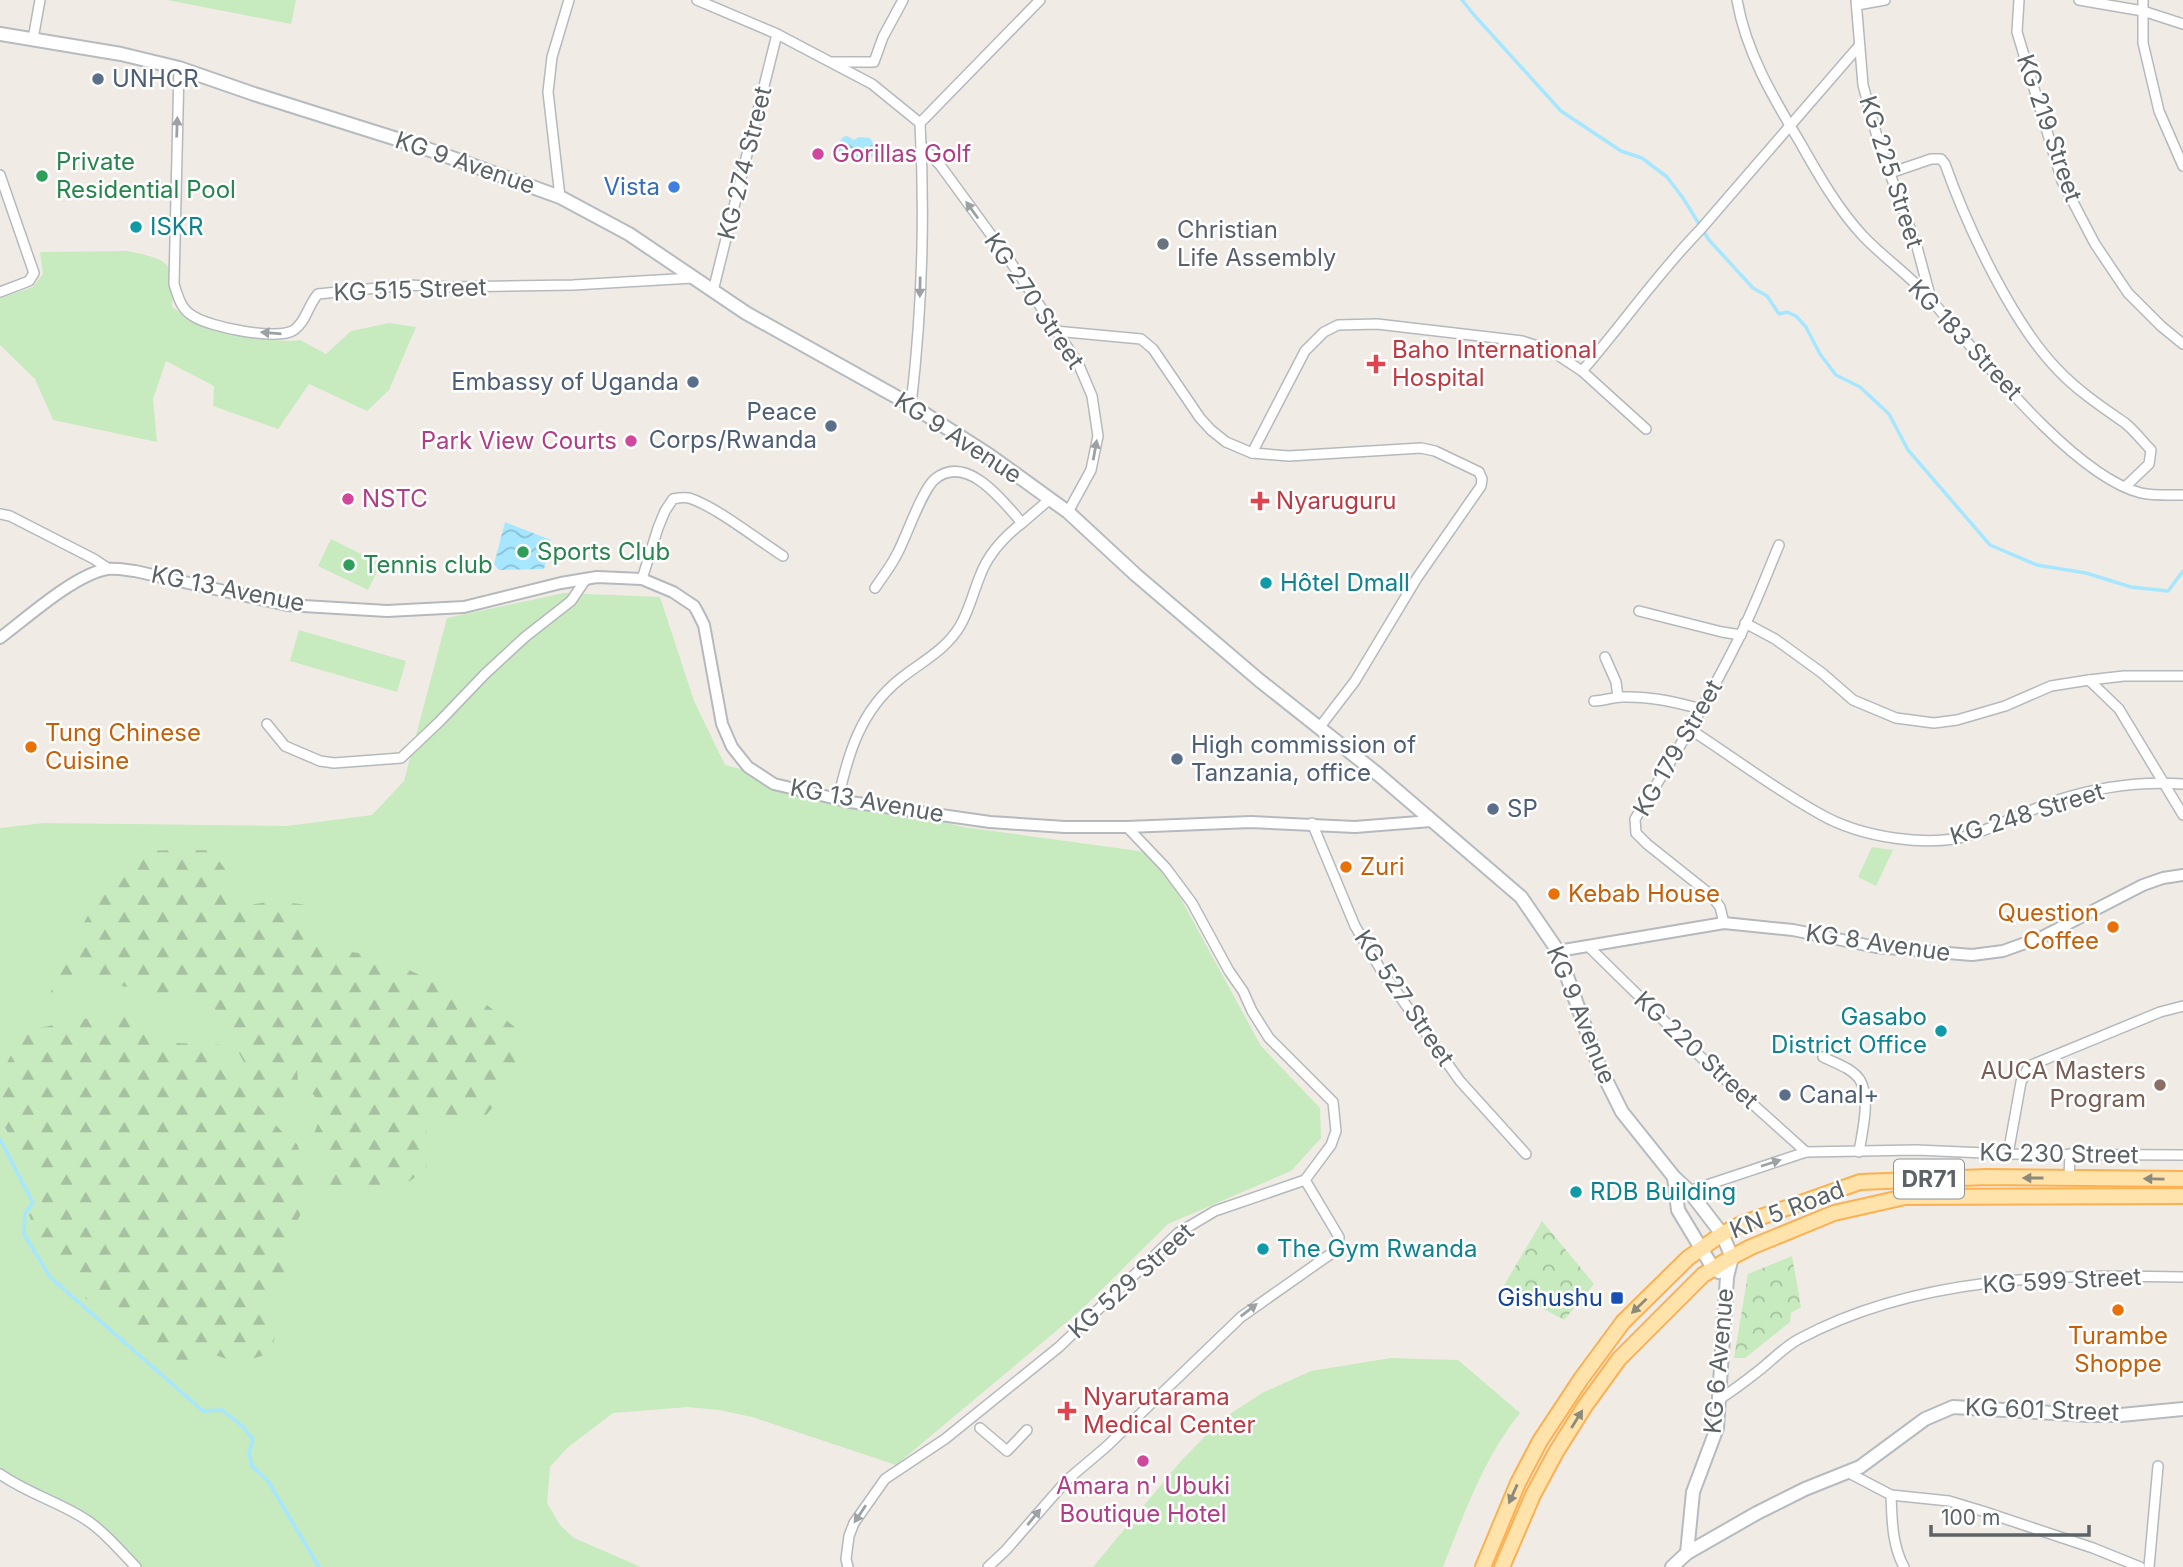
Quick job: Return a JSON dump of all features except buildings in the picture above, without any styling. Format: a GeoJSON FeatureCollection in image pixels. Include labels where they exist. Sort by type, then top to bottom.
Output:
{"type":"FeatureCollection","features":[{"type":"Feature","properties":{"kind":"main road","name":"KG 9 Avenue"},"geometry":{"type":"LineString","coordinates":[[0,34],[121,54],[179,68],[419,146],[560,197],[618,227],[746,313],[911,405],[989,455],[1068,512],[1144,583],[1259,680],[1380,775],[1521,897],[1559,951],[1599,1066],[1622,1112],[1722,1234],[1732,1257]]}},
{"type":"Feature","properties":{"kind":"main road"},"geometry":{"type":"LineString","coordinates":[[1674,1177],[1678,1210],[1713,1268]]}},
{"type":"Feature","properties":{"kind":"main road","name":"KN 5 Road"},"geometry":{"type":"LineString","coordinates":[[1483,1567],[1518,1483],[1540,1441],[1581,1379],[1623,1322],[1688,1258],[1722,1234],[1741,1224],[1860,1182],[1987,1177],[2183,1179]]}},
{"type":"Feature","properties":{"kind":"main road","name":"KN 5 Road"},"geometry":{"type":"LineString","coordinates":[[1502,1567],[1533,1495],[1585,1406],[1619,1359],[1703,1275],[1732,1257],[1834,1213],[1905,1198],[2183,1196]]}},
{"type":"Feature","properties":{"kind":"main road","name":"KG 6 Avenue"},"geometry":{"type":"LineString","coordinates":[[1687,1553],[1693,1492],[1717,1428],[1727,1277],[1732,1257]]}},
{"type":"Feature","properties":{"kind":"main road","name":"KG 6 Avenue"},"geometry":{"type":"LineString","coordinates":[[1713,1268],[1727,1277]]}},
{"type":"Feature","properties":{"kind":"main road","name":"KG 601 Street"},"geometry":{"type":"LineString","coordinates":[[1672,1567],[1687,1553],[1779,1501],[1860,1467],[1925,1419],[1953,1407],[2088,1415],[2183,1409]]}},
{"type":"Feature","properties":{"kind":"street"},"geometry":{"type":"LineString","coordinates":[[33,39],[40,0]]}},
{"type":"Feature","properties":{"kind":"street"},"geometry":{"type":"LineString","coordinates":[[560,197],[548,92],[552,57],[569,0]]}},
{"type":"Feature","properties":{"kind":"street"},"geometry":{"type":"LineString","coordinates":[[698,0],[777,34],[872,84],[920,123]]}},
{"type":"Feature","properties":{"kind":"street"},"geometry":{"type":"LineString","coordinates":[[831,62],[874,62],[883,37],[904,0]]}},
{"type":"Feature","properties":{"kind":"street"},"geometry":{"type":"LineString","coordinates":[[911,405],[919,342],[924,201],[920,123],[1040,0]]}},
{"type":"Feature","properties":{"kind":"street","name":"KG 183 Street"},"geometry":{"type":"LineString","coordinates":[[1737,0],[1752,56],[1790,127],[1819,176],[1864,237],[1932,300],[1987,366],[2066,447],[2125,487],[2141,493],[2183,495]]}},
{"type":"Feature","properties":{"kind":"street"},"geometry":{"type":"LineString","coordinates":[[1857,3],[1885,0]]}},
{"type":"Feature","properties":{"kind":"street","name":"KG 219 Street"},"geometry":{"type":"LineString","coordinates":[[2019,0],[2017,32],[2062,181],[2095,244],[2128,293],[2183,344]]}},
{"type":"Feature","properties":{"kind":"street"},"geometry":{"type":"LineString","coordinates":[[2079,0],[2143,11],[2183,24]]}},
{"type":"Feature","properties":{"kind":"street"},"geometry":{"type":"LineString","coordinates":[[2143,0],[2143,43],[2159,111],[2183,166]]}},
{"type":"Feature","properties":{"kind":"street","name":"KG 225 Street"},"geometry":{"type":"LineString","coordinates":[[1857,3],[1863,85],[1932,300]]}},
{"type":"Feature","properties":{"kind":"street","name":"KG 274 Street"},"geometry":{"type":"LineString","coordinates":[[713,292],[777,34]]}},
{"type":"Feature","properties":{"kind":"street"},"geometry":{"type":"LineString","coordinates":[[1582,371],[1600,352],[1676,254],[1859,46]]}},
{"type":"Feature","properties":{"kind":"street","name":"KG 515 Street"},"geometry":{"type":"LineString","coordinates":[[179,68],[174,284],[179,302],[194,317],[211,324],[230,329],[286,334],[296,329],[318,294],[407,285],[573,285],[695,277]]}},
{"type":"Feature","properties":{"kind":"street","name":"KG 270 Street"},"geometry":{"type":"LineString","coordinates":[[921,145],[940,166],[1008,258],[1078,363],[1092,396],[1097,436],[1091,470],[1068,512]]}},
{"type":"Feature","properties":{"kind":"street"},"geometry":{"type":"LineString","coordinates":[[1890,173],[1931,159],[1941,159],[1945,164],[1979,244],[2015,310],[2039,346],[2058,370],[2110,415],[2126,424],[2151,450],[2149,464],[2125,487]]}},
{"type":"Feature","properties":{"kind":"street"},"geometry":{"type":"LineString","coordinates":[[0,175],[34,273],[29,281],[0,292]]}},
{"type":"Feature","properties":{"kind":"street"},"geometry":{"type":"LineString","coordinates":[[1252,453],[1305,351],[1324,332],[1339,325],[1377,324],[1522,341],[1550,350],[1582,371],[1646,429]]}},
{"type":"Feature","properties":{"kind":"street"},"geometry":{"type":"LineString","coordinates":[[1055,331],[1141,339],[1153,349],[1205,424],[1226,442],[1252,453],[1289,456],[1341,451],[1420,449],[1435,451],[1479,472],[1481,486],[1417,578],[1355,681],[1319,728]]}},
{"type":"Feature","properties":{"kind":"street"},"geometry":{"type":"LineString","coordinates":[[875,588],[897,555],[926,492],[934,480],[949,472],[977,478],[1023,523]]}},
{"type":"Feature","properties":{"kind":"street"},"geometry":{"type":"LineString","coordinates":[[642,579],[664,511],[673,499],[680,497],[690,498],[712,510],[783,556]]}},
{"type":"Feature","properties":{"kind":"street"},"geometry":{"type":"LineString","coordinates":[[838,800],[851,748],[861,725],[876,702],[900,679],[947,644],[960,625],[981,574],[994,551],[1008,534],[1050,499]]}},
{"type":"Feature","properties":{"kind":"street"},"geometry":{"type":"LineString","coordinates":[[0,514],[34,528],[109,569]]}},
{"type":"Feature","properties":{"kind":"street","name":"KG 179 Street"},"geometry":{"type":"LineString","coordinates":[[1724,923],[1720,907],[1711,895],[1647,844],[1634,828],[1635,819],[1691,730],[1741,635],[1779,545]]}},
{"type":"Feature","properties":{"kind":"street","name":"KG 13 Avenue"},"geometry":{"type":"LineString","coordinates":[[0,638],[74,584],[91,574],[109,569],[135,571],[287,605],[387,611],[464,607],[586,579],[642,579],[673,592],[694,606],[704,625],[722,724],[732,747],[748,767],[774,784],[838,800],[990,821],[1065,827],[1251,822],[1354,827],[1431,821]]}},
{"type":"Feature","properties":{"kind":"street"},"geometry":{"type":"LineString","coordinates":[[267,724],[285,746],[320,761],[334,763],[401,758],[505,655],[571,601],[586,579]]}},
{"type":"Feature","properties":{"kind":"street"},"geometry":{"type":"LineString","coordinates":[[1639,611],[1741,635]]}},
{"type":"Feature","properties":{"kind":"street"},"geometry":{"type":"LineString","coordinates":[[1745,623],[1775,639],[1822,673],[1853,700],[1896,718],[1934,723],[2005,706],[2051,686],[2124,676],[2183,676]]}},
{"type":"Feature","properties":{"kind":"street"},"geometry":{"type":"LineString","coordinates":[[1605,657],[1616,681],[1618,697]]}},
{"type":"Feature","properties":{"kind":"street"},"geometry":{"type":"LineString","coordinates":[[2089,680],[2119,709],[2183,814]]}},
{"type":"Feature","properties":{"kind":"street"},"geometry":{"type":"LineString","coordinates":[[1594,701],[1618,697],[1649,698],[1701,709]]}},
{"type":"Feature","properties":{"kind":"street","name":"KG 248 Street"},"geometry":{"type":"LineString","coordinates":[[1691,730],[1821,815],[1879,835],[1934,842],[1972,835],[2057,801],[2098,789],[2183,783]]}},
{"type":"Feature","properties":{"kind":"street","name":"KG 527 Street"},"geometry":{"type":"LineString","coordinates":[[1312,823],[1355,926],[1381,970],[1460,1081],[1526,1154]]}},
{"type":"Feature","properties":{"kind":"street"},"geometry":{"type":"LineString","coordinates":[[988,1567],[1067,1480],[1106,1447],[1241,1317],[1326,1257],[1338,1245],[1339,1237],[1335,1227],[1305,1180],[1322,1160],[1334,1138],[1336,1131],[1333,1102],[1269,1038],[1192,903],[1166,868],[1127,827]]}},
{"type":"Feature","properties":{"kind":"street","name":"KG 8 Avenue"},"geometry":{"type":"LineString","coordinates":[[1559,951],[1724,923],[1793,930],[1876,947],[1972,955],[2003,951],[2042,937],[2144,885],[2183,875]]}},
{"type":"Feature","properties":{"kind":"street","name":"KG 220 Street"},"geometry":{"type":"LineString","coordinates":[[1589,947],[1708,1064],[1806,1152]]}},
{"type":"Feature","properties":{"kind":"street"},"geometry":{"type":"LineString","coordinates":[[2008,1154],[2021,1082],[2029,1066],[2160,1012],[2183,1006]]}},
{"type":"Feature","properties":{"kind":"street"},"geometry":{"type":"LineString","coordinates":[[1823,1057],[1848,1069],[1860,1081],[1865,1100],[1859,1152]]}},
{"type":"Feature","properties":{"kind":"street","name":"KG 230 Street"},"geometry":{"type":"LineString","coordinates":[[1689,1191],[1806,1152],[1916,1150],[2008,1154],[2183,1155]]}},
{"type":"Feature","properties":{"kind":"street"},"geometry":{"type":"LineString","coordinates":[[2069,1178],[2070,1154]]}},
{"type":"Feature","properties":{"kind":"street","name":"KG 529 Street"},"geometry":{"type":"LineString","coordinates":[[848,1567],[847,1552],[853,1524],[885,1479],[945,1439],[1059,1347],[1168,1241],[1187,1226],[1215,1212],[1305,1180]]}},
{"type":"Feature","properties":{"kind":"street","name":"KG 599 Street"},"geometry":{"type":"LineString","coordinates":[[1719,1400],[1797,1340],[1838,1321],[1902,1299],[1961,1286],[2036,1277],[2183,1277]]}},
{"type":"Feature","properties":{"kind":"street"},"geometry":{"type":"LineString","coordinates":[[980,1428],[1007,1451],[1027,1430]]}},
{"type":"Feature","properties":{"kind":"street"},"geometry":{"type":"LineString","coordinates":[[2149,1567],[2158,1466]]}},
{"type":"Feature","properties":{"kind":"street"},"geometry":{"type":"LineString","coordinates":[[1849,1473],[1891,1495],[1949,1501],[1971,1507],[2093,1548],[2140,1567]]}},
{"type":"Feature","properties":{"kind":"street"},"geometry":{"type":"LineString","coordinates":[[0,1474],[29,1492],[67,1508],[89,1521],[136,1567]]}},
{"type":"Feature","properties":{"kind":"street"},"geometry":{"type":"LineString","coordinates":[[1891,1495],[1893,1533],[1904,1567]]}},
{"type":"Feature","properties":{"kind":"street","name":"KG 6 Avenue"},"geometry":{"type":"LineString","coordinates":[[1683,1567],[1687,1553]]}},
{"type":"Feature","properties":{"kind":"green space"},"geometry":{"type":"Polygon","coordinates":[[[167,0],[296,0],[291,24],[167,0]]]}},
{"type":"Feature","properties":{"kind":"green space"},"geometry":{"type":"Polygon","coordinates":[[[127,251],[153,257],[167,265],[172,280],[172,307],[196,322],[217,330],[263,339],[300,340],[326,354],[351,331],[389,323],[416,327],[389,390],[367,411],[309,384],[278,429],[213,406],[214,386],[166,361],[153,399],[157,442],[53,420],[35,379],[0,345],[0,298],[33,287],[43,274],[40,252],[127,251]]]}},
{"type":"Feature","properties":{"kind":"green space","name":"Tennis club"},"geometry":{"type":"Polygon","coordinates":[[[331,539],[381,564],[368,590],[318,566],[331,539]]]}},
{"type":"Feature","properties":{"kind":"green space"},"geometry":{"type":"Polygon","coordinates":[[[564,593],[660,597],[694,701],[725,765],[963,827],[1146,852],[1175,888],[1261,1046],[1320,1108],[1321,1138],[1291,1171],[1168,1224],[1080,1311],[896,1465],[752,1417],[719,1410],[688,1407],[613,1413],[567,1448],[550,1467],[547,1503],[560,1525],[574,1538],[641,1567],[130,1567],[92,1530],[0,1470],[0,828],[44,823],[287,826],[372,815],[404,781],[447,618],[564,593]]]}},
{"type":"Feature","properties":{"kind":"green space"},"geometry":{"type":"Polygon","coordinates":[[[299,630],[406,661],[397,692],[290,661],[299,630]]]}},
{"type":"Feature","properties":{"kind":"green space"},"geometry":{"type":"Polygon","coordinates":[[[1872,847],[1893,850],[1876,886],[1858,877],[1872,847]]]}},
{"type":"Feature","properties":{"kind":"green space"},"geometry":{"type":"Polygon","coordinates":[[[211,850],[225,869],[231,908],[273,901],[309,905],[306,932],[327,949],[375,955],[487,1005],[516,1028],[516,1078],[484,1118],[427,1121],[427,1168],[398,1190],[330,1186],[313,1137],[326,1101],[315,1097],[297,1068],[299,1097],[287,1114],[261,1094],[239,1053],[225,1013],[151,992],[74,979],[49,997],[86,919],[124,861],[140,852],[211,850]]]}},
{"type":"Feature","properties":{"kind":"green space"},"geometry":{"type":"Polygon","coordinates":[[[121,1012],[177,1043],[223,1045],[243,1089],[285,1135],[297,1144],[307,1172],[307,1200],[289,1239],[290,1276],[277,1293],[264,1303],[277,1328],[271,1353],[239,1363],[215,1355],[176,1365],[133,1336],[89,1301],[52,1260],[38,1238],[29,1214],[43,1205],[28,1167],[0,1119],[0,1077],[23,1031],[121,1012]]]}},
{"type":"Feature","properties":{"kind":"green space"},"geometry":{"type":"Polygon","coordinates":[[[1542,1221],[1594,1284],[1564,1320],[1503,1287],[1542,1221]]]}},
{"type":"Feature","properties":{"kind":"green space"},"geometry":{"type":"Polygon","coordinates":[[[1792,1256],[1801,1307],[1791,1313],[1790,1322],[1745,1358],[1734,1358],[1748,1274],[1792,1256]]]}},
{"type":"Feature","properties":{"kind":"green space"},"geometry":{"type":"Polygon","coordinates":[[[1391,1358],[1458,1360],[1520,1413],[1485,1468],[1443,1567],[1093,1567],[1181,1461],[1221,1420],[1262,1393],[1311,1371],[1391,1358]]]}},
{"type":"Feature","properties":{"kind":"water"},"geometry":{"type":"Polygon","coordinates":[[[843,137],[854,140],[859,137],[870,138],[876,148],[871,159],[861,162],[852,155],[841,156],[837,146],[843,137]]]}},
{"type":"Feature","properties":{"kind":"water","name":"Sports Club"},"geometry":{"type":"Polygon","coordinates":[[[505,522],[551,540],[544,569],[499,570],[494,564],[505,522]]]}},
{"type":"Feature","properties":{"kind":"waterway"},"geometry":{"type":"LineString","coordinates":[[1462,0],[1561,111],[1621,151],[1642,158],[1667,177],[1709,240],[1753,288],[1767,296],[1779,314],[1787,312],[1796,316],[1806,327],[1820,354],[1836,375],[1860,387],[1889,414],[1908,450],[1990,545],[2037,565],[2086,573],[2131,587],[2168,591],[2183,571]]}},
{"type":"Feature","properties":{"kind":"waterway"},"geometry":{"type":"LineString","coordinates":[[0,1139],[33,1203],[25,1213],[24,1234],[50,1277],[203,1411],[222,1410],[241,1425],[253,1439],[249,1453],[252,1466],[268,1481],[319,1567]]}},
{"type":"Feature","properties":{"kind":"place","name":"UNHCR"},"geometry":{"type":"Point","coordinates":[98,79]}},
{"type":"Feature","properties":{"kind":"place","name":"Gorillas Golf"},"geometry":{"type":"Point","coordinates":[818,154]}},
{"type":"Feature","properties":{"kind":"place","name":"Private Residential Pool"},"geometry":{"type":"Point","coordinates":[42,176]}},
{"type":"Feature","properties":{"kind":"place","name":"Vista"},"geometry":{"type":"Point","coordinates":[674,187]}},
{"type":"Feature","properties":{"kind":"place","name":"ISKR"},"geometry":{"type":"Point","coordinates":[136,227]}},
{"type":"Feature","properties":{"kind":"place","name":"Christian Life Assembly"},"geometry":{"type":"Point","coordinates":[1163,244]}},
{"type":"Feature","properties":{"kind":"place","name":"Baho International Hospital"},"geometry":{"type":"Point","coordinates":[1376,364]}},
{"type":"Feature","properties":{"kind":"place","name":"Embassy of Uganda"},"geometry":{"type":"Point","coordinates":[693,382]}},
{"type":"Feature","properties":{"kind":"place","name":"Peace Corps/Rwanda"},"geometry":{"type":"Point","coordinates":[831,426]}},
{"type":"Feature","properties":{"kind":"place","name":"Park View Courts"},"geometry":{"type":"Point","coordinates":[631,441]}},
{"type":"Feature","properties":{"kind":"place","name":"NSTC"},"geometry":{"type":"Point","coordinates":[348,499]}},
{"type":"Feature","properties":{"kind":"place","name":"Nyaruguru"},"geometry":{"type":"Point","coordinates":[1260,501]}},
{"type":"Feature","properties":{"kind":"place","name":"Sports Club"},"geometry":{"type":"Point","coordinates":[523,552]}},
{"type":"Feature","properties":{"kind":"place","name":"Tennis club"},"geometry":{"type":"Point","coordinates":[349,565]}},
{"type":"Feature","properties":{"kind":"place","name":"Hôtel Dmall"},"geometry":{"type":"Point","coordinates":[1266,583]}},
{"type":"Feature","properties":{"kind":"place","name":"Tung Chinese Cuisine"},"geometry":{"type":"Point","coordinates":[31,747]}},
{"type":"Feature","properties":{"kind":"place","name":"High commission of Tanzania, office"},"geometry":{"type":"Point","coordinates":[1177,759]}},
{"type":"Feature","properties":{"kind":"place","name":"SP"},"geometry":{"type":"Point","coordinates":[1493,809]}},
{"type":"Feature","properties":{"kind":"place","name":"Zuri"},"geometry":{"type":"Point","coordinates":[1346,867]}},
{"type":"Feature","properties":{"kind":"place","name":"Kebab House"},"geometry":{"type":"Point","coordinates":[1554,894]}},
{"type":"Feature","properties":{"kind":"place","name":"Question Coffee"},"geometry":{"type":"Point","coordinates":[2113,927]}},
{"type":"Feature","properties":{"kind":"place","name":"Gasabo District Office"},"geometry":{"type":"Point","coordinates":[1941,1031]}},
{"type":"Feature","properties":{"kind":"place","name":"AUCA Masters Program"},"geometry":{"type":"Point","coordinates":[2160,1085]}},
{"type":"Feature","properties":{"kind":"place","name":"Canal+"},"geometry":{"type":"Point","coordinates":[1785,1095]}},
{"type":"Feature","properties":{"kind":"place","name":"RDB Building"},"geometry":{"type":"Point","coordinates":[1576,1192]}},
{"type":"Feature","properties":{"kind":"place","name":"The Gym Rwanda"},"geometry":{"type":"Point","coordinates":[1263,1249]}},
{"type":"Feature","properties":{"kind":"place","name":"Gishushu"},"geometry":{"type":"Point","coordinates":[1617,1298]}},
{"type":"Feature","properties":{"kind":"place","name":"Turambe Shoppe"},"geometry":{"type":"Point","coordinates":[2118,1310]}},
{"type":"Feature","properties":{"kind":"place","name":"Nyarutarama Medical Center"},"geometry":{"type":"Point","coordinates":[1067,1411]}},
{"type":"Feature","properties":{"kind":"place","name":"Amara n' Ubuki Boutique Hotel"},"geometry":{"type":"Point","coordinates":[1143,1461]}}]}
